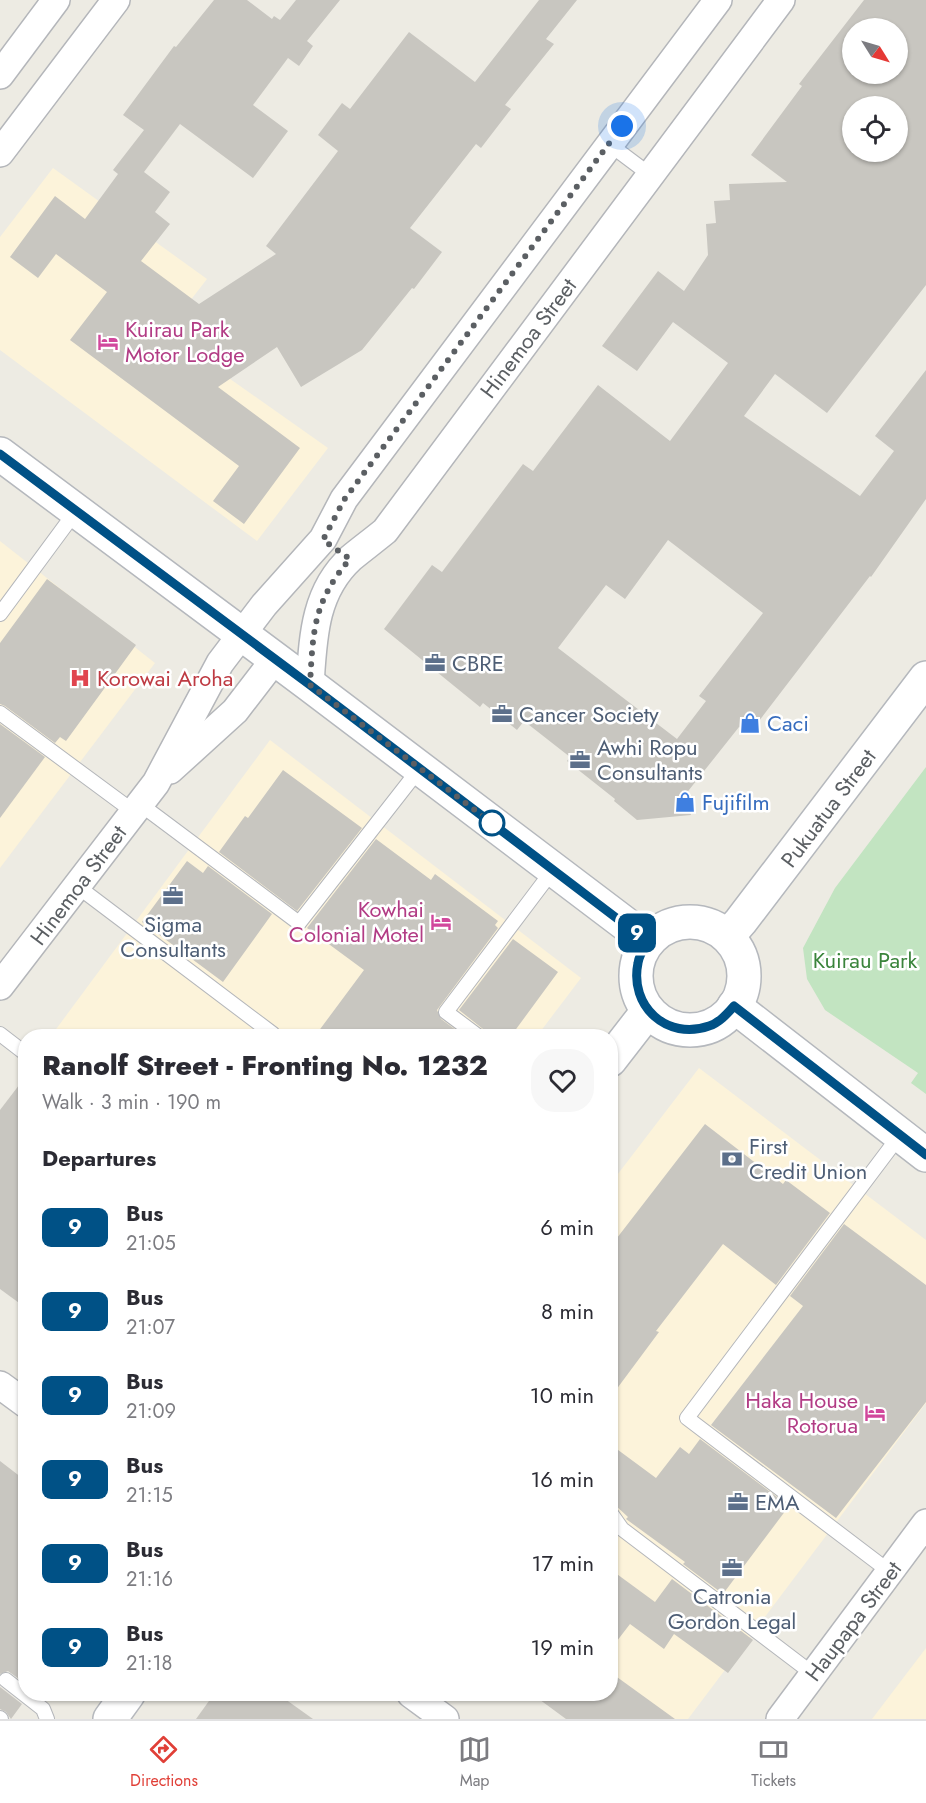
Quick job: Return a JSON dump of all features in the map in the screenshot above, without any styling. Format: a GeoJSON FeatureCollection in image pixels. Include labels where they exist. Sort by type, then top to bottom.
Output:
{"type":"FeatureCollection","features":[{"type":"Feature","properties":{"kind":"main road"},"geometry":{"type":"LineString","coordinates":[[0,454],[310,685],[648,942]]}},
{"type":"Feature","properties":{"kind":"main road","name":"Pukuatua Street"},"geometry":{"type":"LineString","coordinates":[[728,936],[926,678]]}},
{"type":"Feature","properties":{"kind":"main road"},"geometry":{"type":"LineString","coordinates":[[684,921],[700,922],[715,927],[728,936],[736,946],[744,970],[741,995],[734,1006],[711,1026],[696,1030],[681,1029],[666,1024],[648,1011],[642,1003],[636,975],[638,960],[648,942],[669,926],[684,921]]}},
{"type":"Feature","properties":{"kind":"main road"},"geometry":{"type":"LineString","coordinates":[[734,1006],[926,1155]]}},
{"type":"Feature","properties":{"kind":"main road"},"geometry":{"type":"LineString","coordinates":[[618,1050],[648,1011]]}},
{"type":"Feature","properties":{"kind":"main road"},"geometry":{"type":"LineString","coordinates":[[110,1719],[123,1701]]}},
{"type":"Feature","properties":{"kind":"street"},"geometry":{"type":"LineString","coordinates":[[0,75],[56,0]]}},
{"type":"Feature","properties":{"kind":"street"},"geometry":{"type":"LineString","coordinates":[[0,153],[116,0]]}},
{"type":"Feature","properties":{"kind":"street","name":"Hinemoa Street"},"geometry":{"type":"LineString","coordinates":[[310,685],[316,618],[335,576],[336,549],[344,500],[718,0]]}},
{"type":"Feature","properties":{"kind":"street","name":"Hinemoa Street"},"geometry":{"type":"LineString","coordinates":[[0,986],[143,800],[220,663],[264,605],[336,549],[384,531],[781,0]]}},
{"type":"Feature","properties":{"kind":"street","name":"Hinemoa Street"},"geometry":{"type":"LineString","coordinates":[[143,800],[235,711],[275,659]]}},
{"type":"Feature","properties":{"kind":"street","name":"Haupapa Street"},"geometry":{"type":"LineString","coordinates":[[780,1719],[926,1523]]}},
{"type":"Feature","properties":{"kind":"street"},"geometry":{"type":"LineString","coordinates":[[420,1701],[443,1718]]}},
{"type":"Feature","properties":{"kind":"lane"},"geometry":{"type":"LineString","coordinates":[[609,144],[649,174]]}},
{"type":"Feature","properties":{"kind":"lane"},"geometry":{"type":"LineString","coordinates":[[0,614],[76,511]]}},
{"type":"Feature","properties":{"kind":"lane"},"geometry":{"type":"LineString","coordinates":[[0,713],[143,800],[299,923],[420,768]]}},
{"type":"Feature","properties":{"kind":"lane"},"geometry":{"type":"LineString","coordinates":[[469,1029],[446,1012],[553,870]]}},
{"type":"Feature","properties":{"kind":"lane"},"geometry":{"type":"LineString","coordinates":[[77,886],[266,1029]]}},
{"type":"Feature","properties":{"kind":"lane"},"geometry":{"type":"LineString","coordinates":[[0,1035],[18,1048]]}},
{"type":"Feature","properties":{"kind":"lane"},"geometry":{"type":"LineString","coordinates":[[890,1572],[687,1418],[900,1135]]}},
{"type":"Feature","properties":{"kind":"lane"},"geometry":{"type":"LineString","coordinates":[[618,1523],[622,1529],[813,1674]]}},
{"type":"Feature","properties":{"kind":"lane"},"geometry":{"type":"LineString","coordinates":[[6,1680],[18,1689]]}},
{"type":"Feature","properties":{"kind":"lane"},"geometry":{"type":"LineString","coordinates":[[33,1701],[43,1709],[47,1719]]}},
{"type":"Feature","properties":{"kind":"shaded area"},"geometry":{"type":"Polygon","coordinates":[[[53,168],[207,279],[165,333],[328,448],[257,541],[0,350],[0,237],[53,168]]]}},
{"type":"Feature","properties":{"kind":"shaded area"},"geometry":{"type":"Polygon","coordinates":[[[0,541],[155,663],[0,868],[0,541]]]}},
{"type":"Feature","properties":{"kind":"shaded area"},"geometry":{"type":"Polygon","coordinates":[[[270,740],[581,978],[542,1029],[56,1029],[270,740]]]}},
{"type":"Feature","properties":{"kind":"shaded area"},"geometry":{"type":"Polygon","coordinates":[[[699,1068],[926,1240],[926,1403],[688,1719],[576,1719],[552,1701],[618,1701],[618,1174],[699,1068]]]}},
{"type":"Feature","properties":{"kind":"shaded area"},"geometry":{"type":"Polygon","coordinates":[[[926,1648],[926,1719],[872,1719],[926,1648]]]}},
{"type":"Feature","properties":{"kind":"green space","name":"Kuirau Park"},"geometry":{"type":"Polygon","coordinates":[[[926,767],[926,1094],[911,1083],[918,1073],[825,1010],[807,979],[803,948],[835,888],[926,767]]]}},
{"type":"Feature","properties":{"kind":"building"},"geometry":{"type":"Polygon","coordinates":[[[214,0],[247,0],[272,19],[274,16],[280,20],[296,0],[340,0],[307,41],[313,46],[299,66],[288,58],[253,105],[288,131],[253,178],[180,124],[144,172],[170,192],[155,212],[170,224],[141,261],[199,304],[276,254],[266,246],[338,151],[318,135],[342,103],[350,109],[409,32],[475,82],[539,0],[577,0],[546,39],[554,44],[505,105],[511,109],[481,148],[476,144],[410,228],[442,252],[362,350],[301,387],[277,347],[218,387],[300,448],[244,524],[213,501],[239,466],[70,340],[107,292],[56,254],[38,278],[10,257],[55,196],[85,219],[118,174],[113,170],[144,130],[123,115],[174,46],[176,47],[214,0]]]}},
{"type":"Feature","properties":{"kind":"building"},"geometry":{"type":"Polygon","coordinates":[[[864,0],[926,0],[926,285],[827,413],[775,374],[744,416],[860,496],[894,451],[875,436],[926,370],[926,499],[871,577],[749,734],[739,727],[685,795],[691,815],[637,820],[614,801],[615,799],[567,761],[570,757],[524,721],[517,730],[483,703],[480,707],[384,629],[432,565],[442,572],[523,464],[533,471],[598,385],[670,441],[728,363],[673,322],[637,371],[602,346],[658,271],[684,291],[708,255],[706,224],[716,223],[714,201],[730,200],[729,184],[787,182],[751,155],[802,86],[799,84],[842,28],[842,84],[908,84],[908,18],[850,18],[864,0]],[[668,540],[625,599],[606,585],[558,648],[677,739],[706,701],[699,696],[763,613],[668,540]]]}},
{"type":"Feature","properties":{"kind":"building"},"geometry":{"type":"Polygon","coordinates":[[[47,579],[136,645],[66,741],[60,737],[55,743],[0,704],[0,643],[47,579]]]}},
{"type":"Feature","properties":{"kind":"building"},"geometry":{"type":"Polygon","coordinates":[[[0,724],[45,757],[0,818],[0,724]]]}},
{"type":"Feature","properties":{"kind":"building"},"geometry":{"type":"Polygon","coordinates":[[[283,770],[362,828],[297,911],[219,852],[245,816],[248,818],[283,770]]]}},
{"type":"Feature","properties":{"kind":"building"},"geometry":{"type":"Polygon","coordinates":[[[376,839],[431,880],[435,874],[498,921],[495,925],[498,928],[437,1010],[441,1019],[455,1029],[320,1029],[364,970],[307,928],[376,839]]]}},
{"type":"Feature","properties":{"kind":"building"},"geometry":{"type":"Polygon","coordinates":[[[187,861],[203,873],[208,866],[272,914],[223,982],[142,922],[187,861]]]}},
{"type":"Feature","properties":{"kind":"building"},"geometry":{"type":"Polygon","coordinates":[[[513,939],[558,972],[516,1029],[483,1029],[459,1010],[513,939]]]}},
{"type":"Feature","properties":{"kind":"building"},"geometry":{"type":"Polygon","coordinates":[[[18,1086],[18,1302],[0,1289],[0,1110],[18,1086]]]}},
{"type":"Feature","properties":{"kind":"building"},"geometry":{"type":"Polygon","coordinates":[[[705,1124],[783,1184],[786,1180],[830,1213],[776,1285],[723,1244],[656,1331],[659,1332],[618,1387],[618,1237],[705,1124]]]}},
{"type":"Feature","properties":{"kind":"building","name":"Haka House Rotorua"},"geometry":{"type":"Polygon","coordinates":[[[844,1224],[926,1285],[926,1402],[836,1518],[711,1425],[803,1306],[790,1296],[844,1224]]]}},
{"type":"Feature","properties":{"kind":"building"},"geometry":{"type":"Polygon","coordinates":[[[700,1439],[789,1506],[723,1594],[683,1564],[685,1562],[626,1519],[628,1517],[618,1508],[618,1450],[656,1478],[680,1447],[689,1454],[700,1439]]]}},
{"type":"Feature","properties":{"kind":"building"},"geometry":{"type":"Polygon","coordinates":[[[0,1461],[18,1475],[18,1678],[8,1671],[0,1674],[0,1461]]]}},
{"type":"Feature","properties":{"kind":"building"},"geometry":{"type":"Polygon","coordinates":[[[618,1575],[655,1602],[672,1579],[753,1640],[728,1673],[674,1634],[664,1649],[630,1624],[618,1640],[618,1575]]]}},
{"type":"Feature","properties":{"kind":"building"},"geometry":{"type":"Polygon","coordinates":[[[618,1678],[675,1719],[566,1719],[542,1701],[618,1701],[618,1678]]]}},
{"type":"Feature","properties":{"kind":"building"},"geometry":{"type":"Polygon","coordinates":[[[0,1687],[22,1704],[11,1719],[6,1712],[0,1709],[0,1687]]]}},
{"type":"Feature","properties":{"kind":"building"},"geometry":{"type":"Polygon","coordinates":[[[209,1701],[288,1701],[313,1719],[196,1719],[209,1701]]]}},
{"type":"Feature","properties":{"kind":"bus line","name":"9"},"geometry":{"type":"LineString","coordinates":[[0,454],[310,685],[648,942],[638,960],[636,975],[642,1003],[657,1018],[681,1029],[696,1030],[711,1026],[734,1006],[926,1155]]}},
{"type":"Feature","properties":{"kind":"place","name":"Kuirau Park Motor Lodge"},"geometry":{"type":"Point","coordinates":[108,342]}},
{"type":"Feature","properties":{"kind":"place","name":"CBRE"},"geometry":{"type":"Point","coordinates":[435,663]}},
{"type":"Feature","properties":{"kind":"place","name":"Korowai Aroha"},"geometry":{"type":"Point","coordinates":[80,678]}},
{"type":"Feature","properties":{"kind":"place","name":"Cancer Society"},"geometry":{"type":"Point","coordinates":[502,714]}},
{"type":"Feature","properties":{"kind":"place","name":"Caci"},"geometry":{"type":"Point","coordinates":[750,723]}},
{"type":"Feature","properties":{"kind":"place","name":"Awhi Ropu Consultants"},"geometry":{"type":"Point","coordinates":[580,760]}},
{"type":"Feature","properties":{"kind":"place","name":"Fujifilm"},"geometry":{"type":"Point","coordinates":[685,802]}},
{"type":"Feature","properties":{"kind":"place","name":"Sigma Consultants"},"geometry":{"type":"Point","coordinates":[173,896]}},
{"type":"Feature","properties":{"kind":"place","name":"Kowhai Colonial Motel"},"geometry":{"type":"Point","coordinates":[441,922]}},
{"type":"Feature","properties":{"kind":"place","name":"First Credit Union"},"geometry":{"type":"Point","coordinates":[732,1159]}},
{"type":"Feature","properties":{"kind":"place","name":"Haka House Rotorua"},"geometry":{"type":"Point","coordinates":[875,1413]}},
{"type":"Feature","properties":{"kind":"place","name":"EMA"},"geometry":{"type":"Point","coordinates":[738,1502]}},
{"type":"Feature","properties":{"kind":"place","name":"Catronia Gordon Legal"},"geometry":{"type":"Point","coordinates":[732,1568]}},
{"type":"Feature","properties":{"kind":"route"},"geometry":{"type":"LineString","coordinates":[[492,823],[496,826],[310,685],[316,618],[335,576],[350,559],[323,540],[344,500],[622,126]]}}]}
